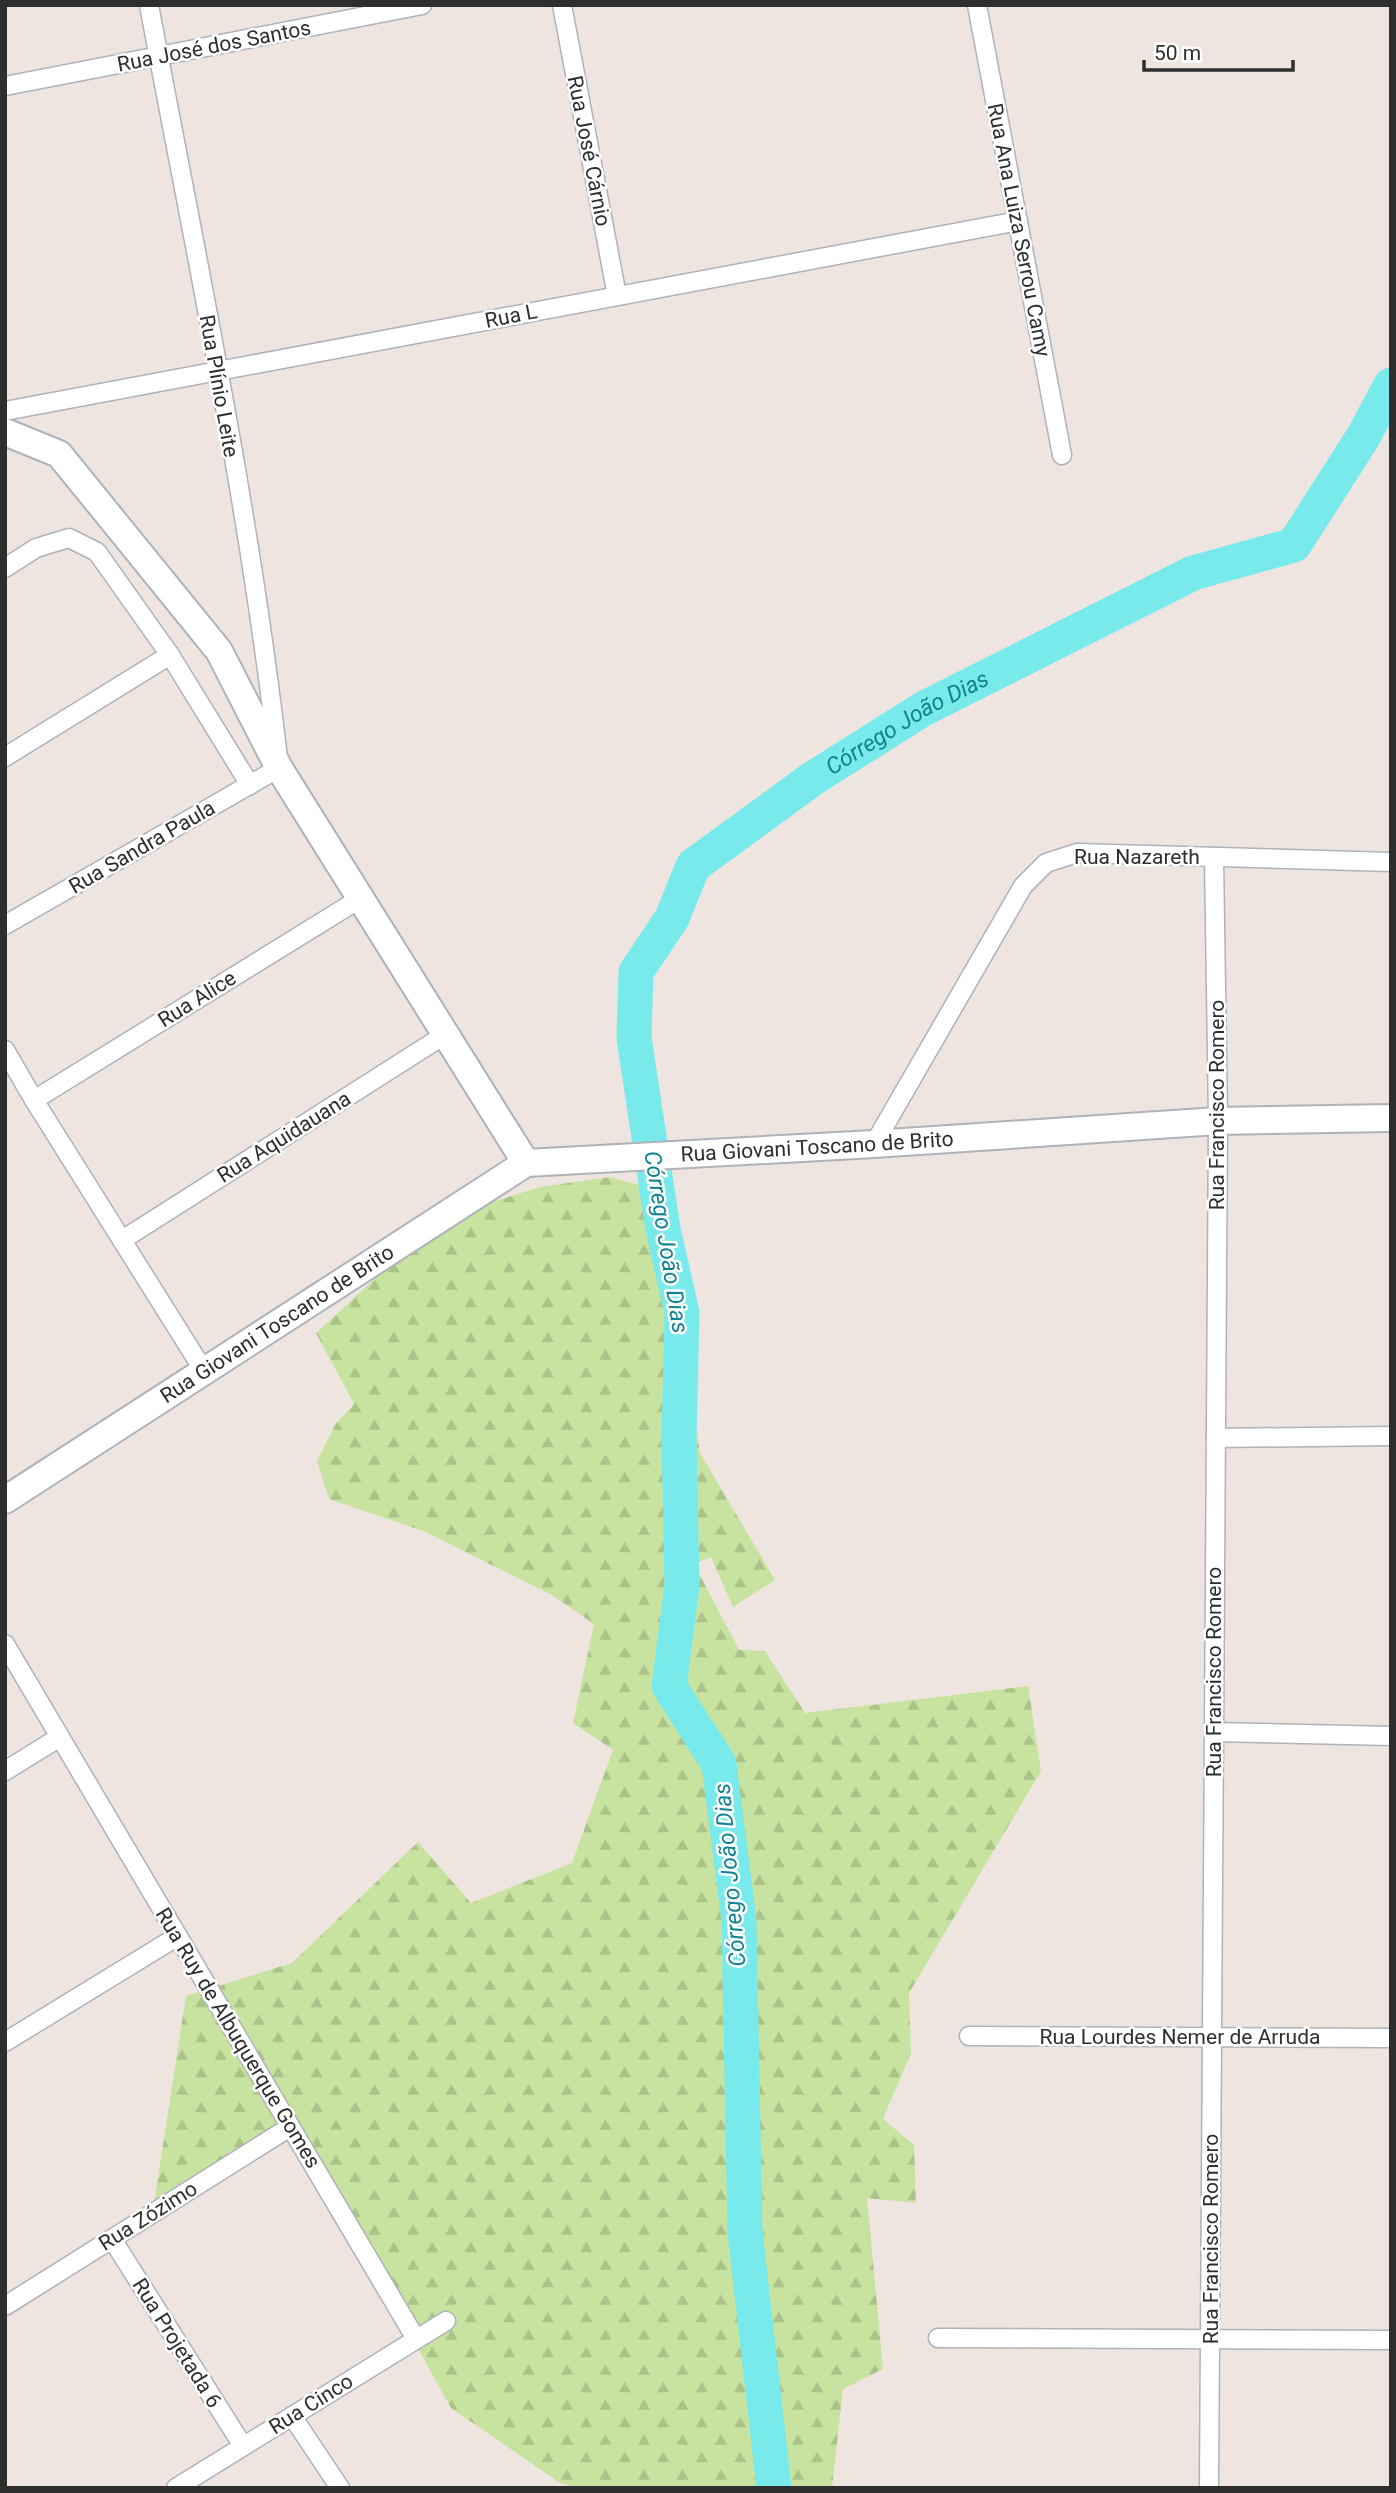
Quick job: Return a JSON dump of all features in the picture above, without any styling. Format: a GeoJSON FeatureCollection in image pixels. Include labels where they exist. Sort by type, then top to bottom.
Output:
{"type":"FeatureCollection","features":[{"type":"Feature","properties":{"kind":"main road"},"geometry":{"type":"LineString","coordinates":[[5,432],[59,454],[219,651],[279,768],[526,1163]]}},
{"type":"Feature","properties":{"kind":"main road","name":"Rua Giovani Toscano de Brito"},"geometry":{"type":"LineString","coordinates":[[5,1500],[526,1163],[874,1144],[1218,1121],[1391,1118]]}},
{"type":"Feature","properties":{"kind":"street","name":"Rua Plínio Leite"},"geometry":{"type":"LineString","coordinates":[[149,5],[267,660],[279,768]]}},
{"type":"Feature","properties":{"kind":"street","name":"Rua José dos Santos"},"geometry":{"type":"LineString","coordinates":[[5,86],[422,5]]}},
{"type":"Feature","properties":{"kind":"street","name":"Rua José Cárnio"},"geometry":{"type":"LineString","coordinates":[[562,5],[617,296]]}},
{"type":"Feature","properties":{"kind":"street","name":"Rua Ana Luiza Serrou Camy"},"geometry":{"type":"LineString","coordinates":[[977,5],[1062,455]]}},
{"type":"Feature","properties":{"kind":"street","name":"Rua L"},"geometry":{"type":"LineString","coordinates":[[5,411],[1017,220]]}},
{"type":"Feature","properties":{"kind":"street"},"geometry":{"type":"LineString","coordinates":[[5,568],[36,548],[69,538],[97,552],[170,655],[250,785]]}},
{"type":"Feature","properties":{"kind":"street"},"geometry":{"type":"LineString","coordinates":[[5,757],[170,655]]}},
{"type":"Feature","properties":{"kind":"street","name":"Rua Sandra Paula"},"geometry":{"type":"LineString","coordinates":[[5,925],[279,768]]}},
{"type":"Feature","properties":{"kind":"street","name":"Rua Nazareth"},"geometry":{"type":"LineString","coordinates":[[874,1144],[1023,886],[1046,863],[1077,853],[1391,862]]}},
{"type":"Feature","properties":{"kind":"street","name":"Rua Francisco Romero"},"geometry":{"type":"LineString","coordinates":[[1209,2488],[1218,1121],[1214,857]]}},
{"type":"Feature","properties":{"kind":"street","name":"Rua Alice"},"geometry":{"type":"LineString","coordinates":[[34,1100],[361,898]]}},
{"type":"Feature","properties":{"kind":"street","name":"Rua Aquidauana"},"geometry":{"type":"LineString","coordinates":[[122,1240],[446,1034]]}},
{"type":"Feature","properties":{"kind":"street"},"geometry":{"type":"LineString","coordinates":[[5,1050],[204,1371]]}},
{"type":"Feature","properties":{"kind":"street"},"geometry":{"type":"LineString","coordinates":[[1216,1438],[1391,1436]]}},
{"type":"Feature","properties":{"kind":"street","name":"Rua Ruy de Albuquerque Gomes"},"geometry":{"type":"LineString","coordinates":[[5,1644],[416,2339]]}},
{"type":"Feature","properties":{"kind":"street"},"geometry":{"type":"LineString","coordinates":[[1214,1732],[1391,1736]]}},
{"type":"Feature","properties":{"kind":"street"},"geometry":{"type":"LineString","coordinates":[[5,1772],[60,1737]]}},
{"type":"Feature","properties":{"kind":"street"},"geometry":{"type":"LineString","coordinates":[[5,2042],[178,1937]]}},
{"type":"Feature","properties":{"kind":"street","name":"Rua Lourdes Nemer de Arruda"},"geometry":{"type":"LineString","coordinates":[[969,2036],[1391,2038]]}},
{"type":"Feature","properties":{"kind":"street","name":"Rua Zózimo"},"geometry":{"type":"LineString","coordinates":[[5,2306],[290,2127]]}},
{"type":"Feature","properties":{"kind":"street","name":"Rua Projetada 6"},"geometry":{"type":"LineString","coordinates":[[112,2239],[243,2446]]}},
{"type":"Feature","properties":{"kind":"street","name":"Rua Cinco"},"geometry":{"type":"LineString","coordinates":[[176,2488],[446,2321]]}},
{"type":"Feature","properties":{"kind":"street"},"geometry":{"type":"LineString","coordinates":[[938,2338],[1391,2340]]}},
{"type":"Feature","properties":{"kind":"street"},"geometry":{"type":"LineString","coordinates":[[292,2416],[340,2488]]}},
{"type":"Feature","properties":{"kind":"green space"},"geometry":{"type":"Polygon","coordinates":[[[610,1177],[661,1191],[674,1221],[688,1280],[690,1385],[700,1453],[775,1580],[733,1607],[711,1557],[694,1564],[739,1650],[765,1651],[805,1713],[1028,1686],[1041,1771],[909,1993],[911,2053],[883,2119],[914,2145],[916,2203],[867,2198],[883,2369],[843,2389],[832,2488],[576,2488],[560,2483],[451,2408],[372,2265],[290,2127],[153,2210],[186,1996],[292,1963],[418,1842],[471,1903],[572,1863],[613,1750],[573,1723],[594,1624],[552,1595],[423,1531],[329,1499],[317,1461],[335,1425],[354,1404],[316,1333],[441,1218],[540,1187],[610,1177]]]}},
{"type":"Feature","properties":{"kind":"waterway","name":"Córrego João Dias"},"geometry":{"type":"LineString","coordinates":[[774,2488],[745,2232],[739,1921],[719,1764],[669,1686],[682,1586],[679,1438],[682,1313],[663,1229],[634,1038],[636,972],[672,918],[693,866],[812,779],[923,709],[1193,573],[1294,545],[1363,437],[1391,385]]}}]}
